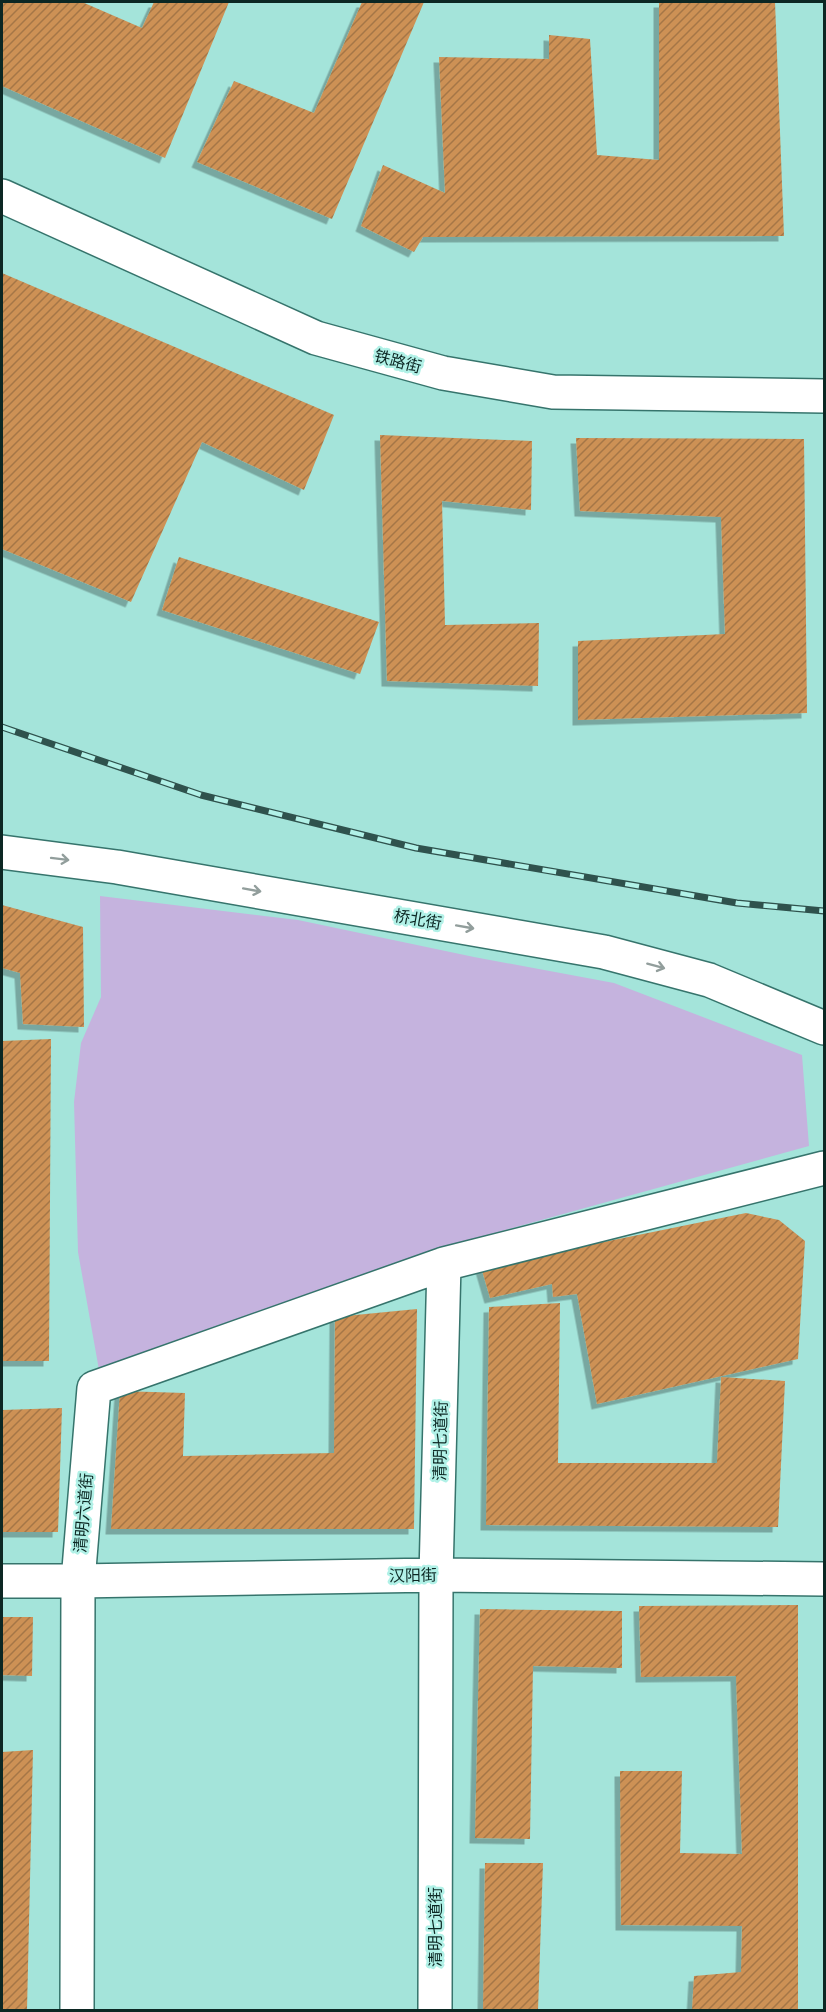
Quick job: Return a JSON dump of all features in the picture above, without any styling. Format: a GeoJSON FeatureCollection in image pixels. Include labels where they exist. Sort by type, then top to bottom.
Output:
{"type":"FeatureCollection","features":[{"type":"Feature","properties":{"kind":"street","name":"铁路街"},"geometry":{"type":"LineString","coordinates":[[2,196],[316,338],[443,373],[553,392],[825,396]]}},
{"type":"Feature","properties":{"kind":"street","name":"桥北街"},"geometry":{"type":"LineString","coordinates":[[2,852],[117,867],[604,952],[709,980],[825,1028]]}},
{"type":"Feature","properties":{"kind":"street"},"geometry":{"type":"LineString","coordinates":[[444,1264],[825,1168]]}},
{"type":"Feature","properties":{"kind":"street","name":"清明七道街"},"geometry":{"type":"LineString","coordinates":[[435,2010],[436,1575],[444,1264]]}},
{"type":"Feature","properties":{"kind":"street","name":"清明六道街"},"geometry":{"type":"LineString","coordinates":[[77,2010],[78,1581],[94,1388],[444,1264]]}},
{"type":"Feature","properties":{"kind":"street","name":"汉阳街"},"geometry":{"type":"LineString","coordinates":[[2,1581],[436,1575],[825,1579]]}},
{"type":"Feature","properties":{"kind":"shaded area"},"geometry":{"type":"Polygon","coordinates":[[[100,896],[298,920],[474,957],[614,983],[802,1055],[809,1146],[440,1248],[99,1370],[78,1252],[74,1102],[81,1043],[101,997],[100,896]]]}},
{"type":"Feature","properties":{"kind":"building"},"geometry":{"type":"Polygon","coordinates":[[[2,2],[82,2],[142,28],[154,2],[229,2],[165,158],[2,86],[2,2]]]}},
{"type":"Feature","properties":{"kind":"building"},"geometry":{"type":"Polygon","coordinates":[[[362,2],[424,2],[332,219],[197,162],[234,81],[314,113],[362,2]]]}},
{"type":"Feature","properties":{"kind":"building"},"geometry":{"type":"Polygon","coordinates":[[[659,2],[775,2],[784,236],[423,237],[414,252],[361,226],[383,165],[445,193],[439,57],[549,59],[549,35],[590,39],[597,155],[659,160],[659,2]]]}},
{"type":"Feature","properties":{"kind":"building"},"geometry":{"type":"Polygon","coordinates":[[[2,273],[334,415],[304,490],[202,442],[131,602],[2,549],[2,273]]]}},
{"type":"Feature","properties":{"kind":"building"},"geometry":{"type":"Polygon","coordinates":[[[380,435],[532,441],[531,510],[442,501],[445,625],[539,623],[538,686],[387,681],[380,435]]]}},
{"type":"Feature","properties":{"kind":"building"},"geometry":{"type":"Polygon","coordinates":[[[576,438],[804,439],[807,713],[578,720],[578,641],[725,634],[721,517],[580,511],[576,438]]]}},
{"type":"Feature","properties":{"kind":"building"},"geometry":{"type":"Polygon","coordinates":[[[179,557],[379,622],[360,674],[162,610],[179,557]]]}},
{"type":"Feature","properties":{"kind":"building"},"geometry":{"type":"Polygon","coordinates":[[[2,905],[83,927],[84,1027],[23,1024],[20,973],[2,968],[2,905]]]}},
{"type":"Feature","properties":{"kind":"building"},"geometry":{"type":"Polygon","coordinates":[[[51,1039],[49,1361],[2,1361],[2,1041],[51,1039]]]}},
{"type":"Feature","properties":{"kind":"building"},"geometry":{"type":"Polygon","coordinates":[[[746,1213],[779,1220],[805,1241],[798,1359],[597,1404],[577,1294],[553,1297],[552,1284],[490,1298],[481,1267],[746,1213]]]}},
{"type":"Feature","properties":{"kind":"building"},"geometry":{"type":"Polygon","coordinates":[[[560,1303],[558,1463],[717,1463],[721,1377],[785,1381],[778,1527],[486,1525],[489,1307],[560,1303]]]}},
{"type":"Feature","properties":{"kind":"building"},"geometry":{"type":"Polygon","coordinates":[[[417,1309],[414,1529],[111,1529],[120,1391],[185,1393],[183,1456],[334,1453],[335,1317],[417,1309]]]}},
{"type":"Feature","properties":{"kind":"building"},"geometry":{"type":"Polygon","coordinates":[[[62,1408],[58,1532],[2,1532],[2,1410],[62,1408]]]}},
{"type":"Feature","properties":{"kind":"building"},"geometry":{"type":"Polygon","coordinates":[[[798,1605],[798,2010],[692,2010],[694,1976],[741,1972],[742,1926],[621,1925],[620,1771],[682,1771],[680,1853],[742,1854],[736,1676],[641,1677],[639,1606],[798,1605]]]}},
{"type":"Feature","properties":{"kind":"building"},"geometry":{"type":"Polygon","coordinates":[[[480,1609],[622,1611],[622,1668],[533,1666],[530,1839],[475,1838],[480,1609]]]}},
{"type":"Feature","properties":{"kind":"building"},"geometry":{"type":"Polygon","coordinates":[[[2,1617],[33,1617],[32,1676],[2,1675],[2,1617]]]}},
{"type":"Feature","properties":{"kind":"building"},"geometry":{"type":"Polygon","coordinates":[[[33,1750],[27,2010],[2,2010],[2,1752],[33,1750]]]}},
{"type":"Feature","properties":{"kind":"building"},"geometry":{"type":"Polygon","coordinates":[[[485,1863],[543,1863],[538,2010],[483,2010],[485,1863]]]}},
{"type":"Feature","properties":{"kind":"railway"},"geometry":{"type":"LineString","coordinates":[[2,727],[201,795],[416,848],[737,903],[824,911]]}}]}
